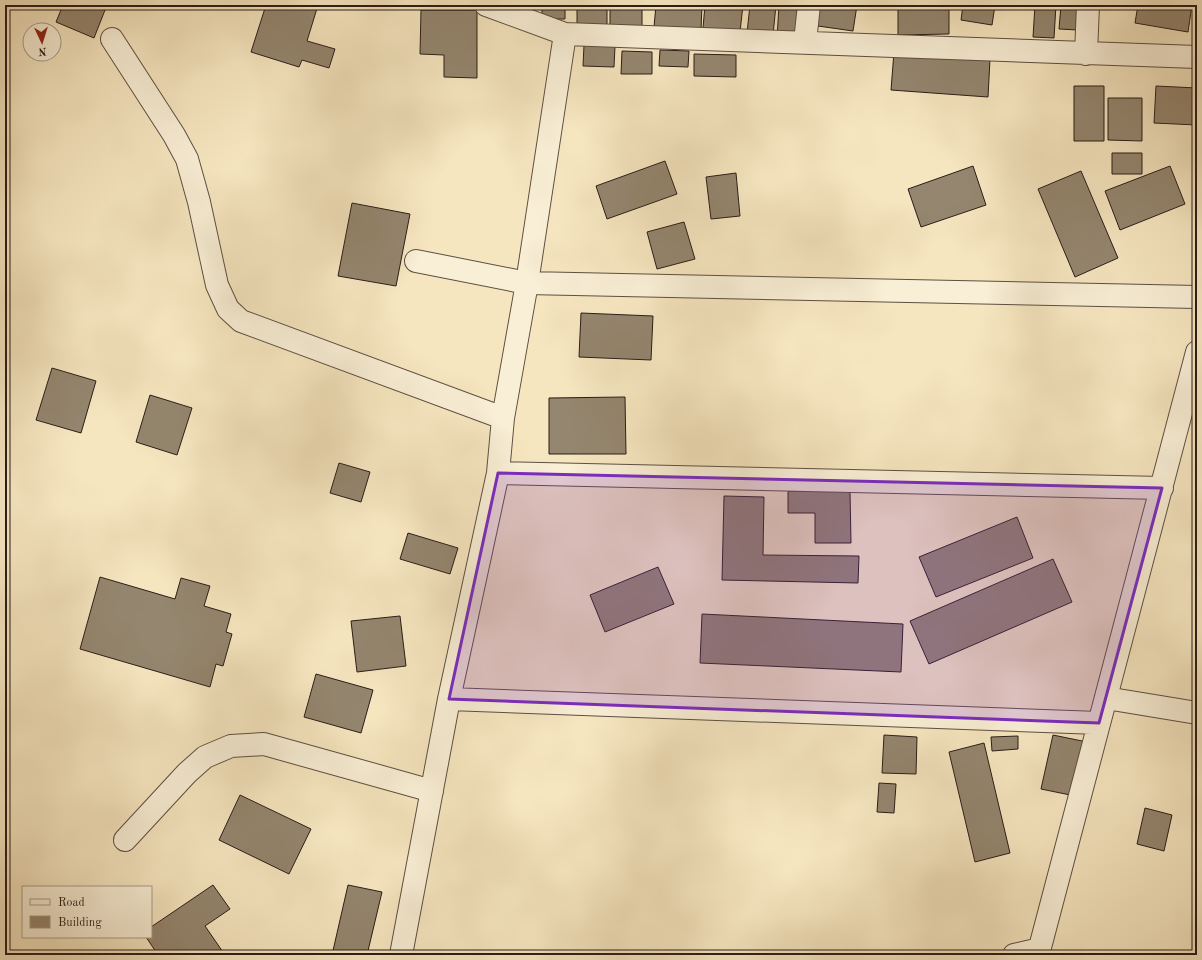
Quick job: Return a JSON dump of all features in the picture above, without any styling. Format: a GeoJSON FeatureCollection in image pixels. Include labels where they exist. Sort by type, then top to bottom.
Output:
{"type":"FeatureCollection","features":[{"type":"Feature","properties":{"kind":"street"},"geometry":{"type":"LineString","coordinates":[[486,5],[565,34],[1197,57]]}},
{"type":"Feature","properties":{"kind":"street"},"geometry":{"type":"LineString","coordinates":[[805,42],[809,5]]}},
{"type":"Feature","properties":{"kind":"street"},"geometry":{"type":"LineString","coordinates":[[1086,54],[1088,5]]}},
{"type":"Feature","properties":{"kind":"street"},"geometry":{"type":"LineString","coordinates":[[401,955],[449,699],[498,473],[503,418],[527,283],[565,34]]}},
{"type":"Feature","properties":{"kind":"street"},"geometry":{"type":"LineString","coordinates":[[112,39],[174,135],[186,159],[199,202],[217,285],[228,309],[241,321],[503,418]]}},
{"type":"Feature","properties":{"kind":"street"},"geometry":{"type":"LineString","coordinates":[[416,261],[527,283],[1197,297]]}},
{"type":"Feature","properties":{"kind":"street"},"geometry":{"type":"LineString","coordinates":[[1014,955],[1039,952],[1197,352]]}},
{"type":"Feature","properties":{"kind":"street"},"geometry":{"type":"LineString","coordinates":[[498,473],[1162,488]]}},
{"type":"Feature","properties":{"kind":"street"},"geometry":{"type":"LineString","coordinates":[[1106,698],[1197,713]]}},
{"type":"Feature","properties":{"kind":"street"},"geometry":{"type":"LineString","coordinates":[[449,699],[1099,724]]}},
{"type":"Feature","properties":{"kind":"street"},"geometry":{"type":"LineString","coordinates":[[125,840],[187,773],[205,757],[231,746],[264,744],[432,791]]}},
{"type":"Feature","properties":{"kind":"highlighted area"},"geometry":{"type":"Polygon","coordinates":[[[498,473],[1162,488],[1099,723],[449,699],[498,473]]]}},
{"type":"Feature","properties":{"kind":"building"},"geometry":{"type":"Polygon","coordinates":[[[63,5],[92,5],[105,10],[94,38],[62,25],[62,22],[56,22],[63,5]]]}},
{"type":"Feature","properties":{"kind":"building"},"geometry":{"type":"Polygon","coordinates":[[[266,5],[318,5],[307,41],[335,49],[329,68],[302,60],[299,67],[251,52],[266,5]]]}},
{"type":"Feature","properties":{"kind":"building"},"geometry":{"type":"Polygon","coordinates":[[[542,5],[565,5],[565,19],[542,19],[542,5]]]}},
{"type":"Feature","properties":{"kind":"building"},"geometry":{"type":"Polygon","coordinates":[[[577,5],[607,5],[607,27],[577,27],[577,5]]]}},
{"type":"Feature","properties":{"kind":"building"},"geometry":{"type":"Polygon","coordinates":[[[610,5],[642,5],[642,31],[610,31],[610,5]]]}},
{"type":"Feature","properties":{"kind":"building"},"geometry":{"type":"Polygon","coordinates":[[[656,5],[702,5],[701,30],[654,27],[656,5]]]}},
{"type":"Feature","properties":{"kind":"building"},"geometry":{"type":"Polygon","coordinates":[[[705,5],[743,5],[740,32],[703,28],[705,5]]]}},
{"type":"Feature","properties":{"kind":"building"},"geometry":{"type":"Polygon","coordinates":[[[750,5],[776,5],[773,35],[747,33],[750,5]]]}},
{"type":"Feature","properties":{"kind":"building"},"geometry":{"type":"Polygon","coordinates":[[[779,5],[803,5],[800,40],[777,38],[779,5]]]}},
{"type":"Feature","properties":{"kind":"building"},"geometry":{"type":"Polygon","coordinates":[[[814,5],[857,5],[853,31],[811,25],[814,5]]]}},
{"type":"Feature","properties":{"kind":"building"},"geometry":{"type":"Polygon","coordinates":[[[898,5],[949,5],[949,34],[898,35],[898,5]]]}},
{"type":"Feature","properties":{"kind":"building"},"geometry":{"type":"Polygon","coordinates":[[[963,5],[995,5],[992,25],[961,20],[963,5]]]}},
{"type":"Feature","properties":{"kind":"building"},"geometry":{"type":"Polygon","coordinates":[[[1035,5],[1056,5],[1054,38],[1033,37],[1035,5]]]}},
{"type":"Feature","properties":{"kind":"building"},"geometry":{"type":"Polygon","coordinates":[[[1061,5],[1080,5],[1078,30],[1059,29],[1061,5]]]}},
{"type":"Feature","properties":{"kind":"building"},"geometry":{"type":"Polygon","coordinates":[[[1138,5],[1192,5],[1188,32],[1135,23],[1138,5]]]}},
{"type":"Feature","properties":{"kind":"building"},"geometry":{"type":"Polygon","coordinates":[[[421,10],[477,10],[477,78],[444,77],[444,55],[420,54],[421,10]]]}},
{"type":"Feature","properties":{"kind":"building"},"geometry":{"type":"Polygon","coordinates":[[[584,45],[615,46],[614,67],[583,66],[584,45]]]}},
{"type":"Feature","properties":{"kind":"building"},"geometry":{"type":"Polygon","coordinates":[[[660,50],[689,51],[688,67],[659,66],[660,50]]]}},
{"type":"Feature","properties":{"kind":"building"},"geometry":{"type":"Polygon","coordinates":[[[622,51],[652,52],[652,74],[621,74],[622,51]]]}},
{"type":"Feature","properties":{"kind":"building"},"geometry":{"type":"Polygon","coordinates":[[[894,52],[990,59],[988,97],[891,90],[894,52]]]}},
{"type":"Feature","properties":{"kind":"building"},"geometry":{"type":"Polygon","coordinates":[[[694,54],[736,55],[736,77],[694,76],[694,54]]]}},
{"type":"Feature","properties":{"kind":"building"},"geometry":{"type":"Polygon","coordinates":[[[1074,86],[1104,86],[1104,141],[1074,141],[1074,86]]]}},
{"type":"Feature","properties":{"kind":"building"},"geometry":{"type":"Polygon","coordinates":[[[1156,86],[1197,88],[1197,125],[1154,123],[1156,86]]]}},
{"type":"Feature","properties":{"kind":"building"},"geometry":{"type":"Polygon","coordinates":[[[1108,98],[1142,98],[1142,141],[1108,140],[1108,98]]]}},
{"type":"Feature","properties":{"kind":"building"},"geometry":{"type":"Polygon","coordinates":[[[1112,153],[1142,153],[1142,174],[1112,174],[1112,153]]]}},
{"type":"Feature","properties":{"kind":"building"},"geometry":{"type":"Polygon","coordinates":[[[665,161],[677,194],[607,219],[596,186],[665,161]]]}},
{"type":"Feature","properties":{"kind":"building"},"geometry":{"type":"Polygon","coordinates":[[[973,166],[986,205],[921,227],[908,189],[973,166]]]}},
{"type":"Feature","properties":{"kind":"building"},"geometry":{"type":"Polygon","coordinates":[[[1170,166],[1185,204],[1120,230],[1105,191],[1170,166]]]}},
{"type":"Feature","properties":{"kind":"building"},"geometry":{"type":"Polygon","coordinates":[[[1081,171],[1118,258],[1075,277],[1038,189],[1081,171]]]}},
{"type":"Feature","properties":{"kind":"building"},"geometry":{"type":"Polygon","coordinates":[[[736,173],[740,216],[711,219],[706,177],[736,173]]]}},
{"type":"Feature","properties":{"kind":"building"},"geometry":{"type":"Polygon","coordinates":[[[352,203],[410,214],[396,286],[338,276],[352,203]]]}},
{"type":"Feature","properties":{"kind":"building"},"geometry":{"type":"Polygon","coordinates":[[[684,222],[695,259],[657,269],[647,232],[684,222]]]}},
{"type":"Feature","properties":{"kind":"building"},"geometry":{"type":"Polygon","coordinates":[[[581,313],[653,316],[651,360],[579,357],[581,313]]]}},
{"type":"Feature","properties":{"kind":"building"},"geometry":{"type":"Polygon","coordinates":[[[52,368],[96,381],[81,433],[36,420],[52,368]]]}},
{"type":"Feature","properties":{"kind":"building"},"geometry":{"type":"Polygon","coordinates":[[[150,395],[192,408],[177,455],[136,442],[150,395]]]}},
{"type":"Feature","properties":{"kind":"building"},"geometry":{"type":"Polygon","coordinates":[[[625,397],[626,454],[549,454],[549,398],[625,397]]]}},
{"type":"Feature","properties":{"kind":"building"},"geometry":{"type":"Polygon","coordinates":[[[339,463],[370,472],[361,502],[330,493],[339,463]]]}},
{"type":"Feature","properties":{"kind":"building"},"geometry":{"type":"Polygon","coordinates":[[[788,491],[850,491],[851,543],[815,543],[815,513],[788,513],[788,491]]]}},
{"type":"Feature","properties":{"kind":"building"},"geometry":{"type":"Polygon","coordinates":[[[724,496],[764,497],[763,555],[859,556],[858,583],[722,580],[724,496]]]}},
{"type":"Feature","properties":{"kind":"building"},"geometry":{"type":"Polygon","coordinates":[[[1017,517],[1033,558],[936,597],[919,557],[1017,517]]]}},
{"type":"Feature","properties":{"kind":"building"},"geometry":{"type":"Polygon","coordinates":[[[408,533],[458,548],[450,574],[400,559],[408,533]]]}},
{"type":"Feature","properties":{"kind":"building"},"geometry":{"type":"Polygon","coordinates":[[[1053,559],[1072,602],[929,664],[910,621],[1053,559]]]}},
{"type":"Feature","properties":{"kind":"building"},"geometry":{"type":"Polygon","coordinates":[[[658,567],[674,604],[605,632],[590,595],[658,567]]]}},
{"type":"Feature","properties":{"kind":"building"},"geometry":{"type":"Polygon","coordinates":[[[100,577],[175,599],[181,578],[210,586],[204,606],[231,614],[226,632],[232,634],[223,666],[216,664],[210,687],[80,649],[100,577]]]}},
{"type":"Feature","properties":{"kind":"building"},"geometry":{"type":"Polygon","coordinates":[[[702,614],[903,624],[901,672],[700,663],[702,614]]]}},
{"type":"Feature","properties":{"kind":"building"},"geometry":{"type":"Polygon","coordinates":[[[400,616],[406,666],[357,672],[351,621],[400,616]]]}},
{"type":"Feature","properties":{"kind":"building"},"geometry":{"type":"Polygon","coordinates":[[[316,674],[373,690],[361,733],[304,717],[316,674]]]}},
{"type":"Feature","properties":{"kind":"building"},"geometry":{"type":"Polygon","coordinates":[[[884,735],[917,737],[916,774],[882,773],[884,735]]]}},
{"type":"Feature","properties":{"kind":"building"},"geometry":{"type":"Polygon","coordinates":[[[1053,735],[1087,742],[1075,796],[1041,789],[1053,735]]]}},
{"type":"Feature","properties":{"kind":"building"},"geometry":{"type":"Polygon","coordinates":[[[1018,736],[1018,749],[992,751],[991,737],[1018,736]]]}},
{"type":"Feature","properties":{"kind":"building"},"geometry":{"type":"Polygon","coordinates":[[[984,743],[1010,853],[975,862],[949,752],[984,743]]]}},
{"type":"Feature","properties":{"kind":"building"},"geometry":{"type":"Polygon","coordinates":[[[879,783],[896,784],[894,813],[877,812],[879,783]]]}},
{"type":"Feature","properties":{"kind":"building"},"geometry":{"type":"Polygon","coordinates":[[[240,795],[311,829],[289,874],[219,840],[240,795]]]}},
{"type":"Feature","properties":{"kind":"building"},"geometry":{"type":"Polygon","coordinates":[[[1145,808],[1172,815],[1164,851],[1137,844],[1145,808]]]}},
{"type":"Feature","properties":{"kind":"building"},"geometry":{"type":"Polygon","coordinates":[[[213,885],[230,909],[205,926],[225,955],[158,955],[147,938],[152,938],[152,926],[213,885]]]}},
{"type":"Feature","properties":{"kind":"building"},"geometry":{"type":"Polygon","coordinates":[[[348,885],[382,892],[367,955],[332,955],[348,885]]]}}]}
